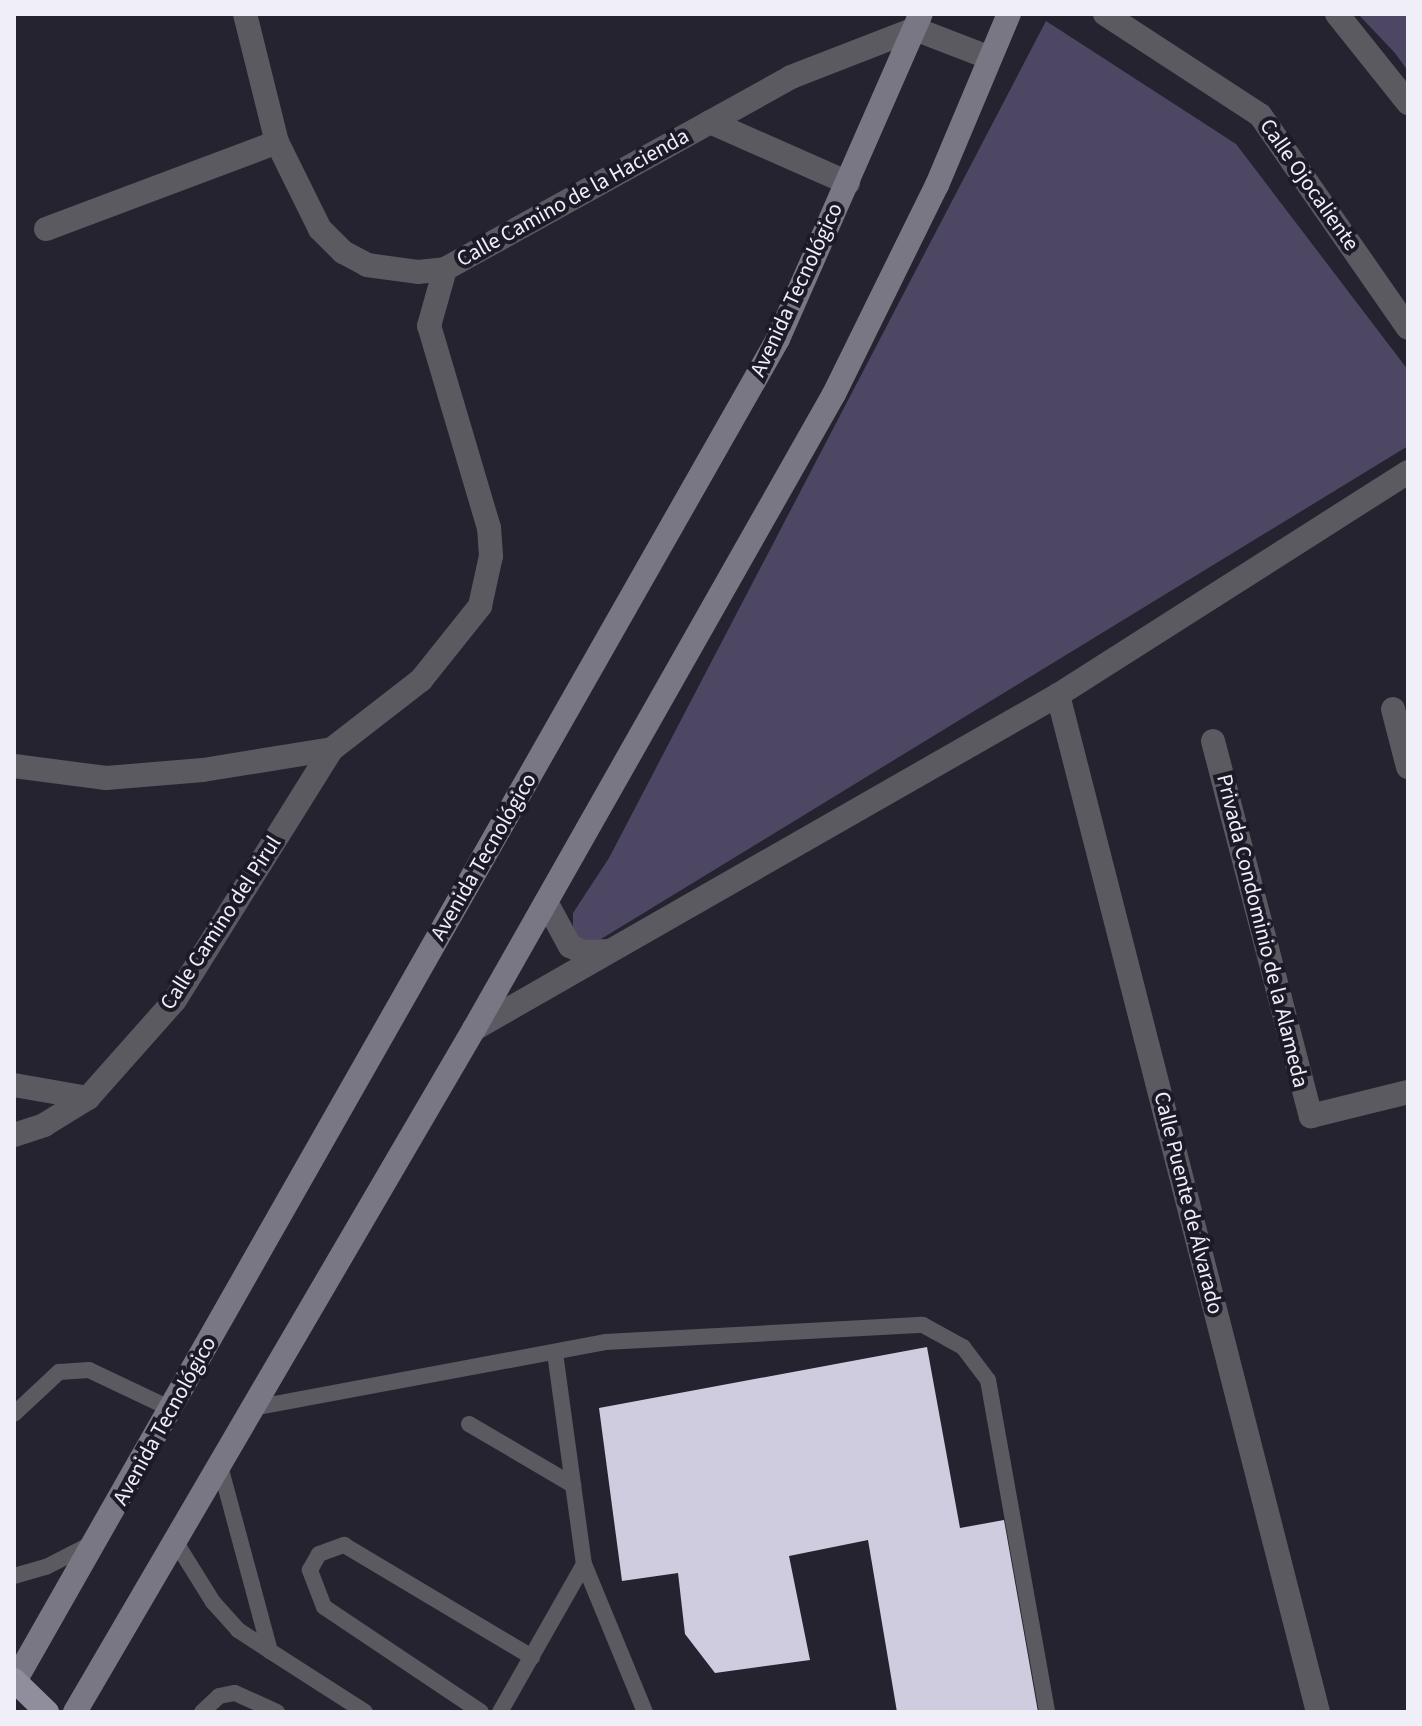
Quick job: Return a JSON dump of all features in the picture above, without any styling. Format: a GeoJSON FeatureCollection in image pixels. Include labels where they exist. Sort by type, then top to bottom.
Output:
{"type":"FeatureCollection","features":[{"type":"Feature","properties":{"kind":"main road"},"geometry":{"type":"LineString","coordinates":[[75,1712],[474,1029],[834,394],[937,185],[1009,14]]}},
{"type":"Feature","properties":{"kind":"main road","name":"Avenida Tecnológico"},"geometry":{"type":"LineString","coordinates":[[14,1681],[98,1540],[778,339],[918,21]]}},
{"type":"Feature","properties":{"kind":"main road"},"geometry":{"type":"LineString","coordinates":[[14,1681],[47,1712]]}},
{"type":"Feature","properties":{"kind":"street"},"geometry":{"type":"LineString","coordinates":[[245,14],[277,142],[320,229],[343,252],[367,265],[418,272],[445,269]]}},
{"type":"Feature","properties":{"kind":"street","name":"Calle Ojocaliente"},"geometry":{"type":"LineString","coordinates":[[1105,14],[1260,115],[1408,328]]}},
{"type":"Feature","properties":{"kind":"street"},"geometry":{"type":"LineString","coordinates":[[1337,14],[1408,103]]}},
{"type":"Feature","properties":{"kind":"street"},"geometry":{"type":"LineString","coordinates":[[918,21],[990,58]]}},
{"type":"Feature","properties":{"kind":"street","name":"Calle Camino de la Hacienda"},"geometry":{"type":"LineString","coordinates":[[332,749],[421,680],[480,606],[491,556],[489,528],[429,326],[445,269],[796,75],[918,21]]}},
{"type":"Feature","properties":{"kind":"street"},"geometry":{"type":"LineString","coordinates":[[710,122],[848,183]]}},
{"type":"Feature","properties":{"kind":"street"},"geometry":{"type":"LineString","coordinates":[[46,229],[277,142]]}},
{"type":"Feature","properties":{"kind":"street"},"geometry":{"type":"LineString","coordinates":[[474,1029],[1058,695],[1408,472]]}},
{"type":"Feature","properties":{"kind":"street","name":"Calle Puente de Álvarado"},"geometry":{"type":"LineString","coordinates":[[1058,695],[1318,1712]]}},
{"type":"Feature","properties":{"kind":"street"},"geometry":{"type":"LineString","coordinates":[[1393,709],[1408,767]]}},
{"type":"Feature","properties":{"kind":"street","name":"Privada Condominio de la Alameda"},"geometry":{"type":"LineString","coordinates":[[1213,741],[1311,1116],[1408,1092]]}},
{"type":"Feature","properties":{"kind":"street"},"geometry":{"type":"LineString","coordinates":[[14,766],[106,778],[203,770],[332,749]]}},
{"type":"Feature","properties":{"kind":"street","name":"Calle Camino del Pirul"},"geometry":{"type":"LineString","coordinates":[[14,1135],[44,1125],[88,1098],[175,1000],[332,749]]}},
{"type":"Feature","properties":{"kind":"street"},"geometry":{"type":"LineString","coordinates":[[546,902],[570,946],[583,952],[611,950]]}},
{"type":"Feature","properties":{"kind":"street"},"geometry":{"type":"LineString","coordinates":[[14,1085],[88,1098]]}},
{"type":"Feature","properties":{"kind":"lane"},"geometry":{"type":"LineString","coordinates":[[253,1408],[605,1342],[923,1325],[963,1347],[988,1380],[1047,1712]]}},
{"type":"Feature","properties":{"kind":"lane"},"geometry":{"type":"LineString","coordinates":[[555,1353],[584,1564],[645,1712]]}},
{"type":"Feature","properties":{"kind":"lane"},"geometry":{"type":"LineString","coordinates":[[14,1414],[59,1372],[89,1370],[171,1409]]}},
{"type":"Feature","properties":{"kind":"lane"},"geometry":{"type":"LineString","coordinates":[[469,1424],[573,1485]]}},
{"type":"Feature","properties":{"kind":"lane"},"geometry":{"type":"LineString","coordinates":[[220,1466],[270,1651]]}},
{"type":"Feature","properties":{"kind":"lane"},"geometry":{"type":"LineString","coordinates":[[14,1576],[46,1567],[98,1540]]}},
{"type":"Feature","properties":{"kind":"lane"},"geometry":{"type":"LineString","coordinates":[[175,1541],[213,1602],[238,1630],[365,1712]]}},
{"type":"Feature","properties":{"kind":"lane"},"geometry":{"type":"LineString","coordinates":[[481,1712],[324,1607],[310,1570],[319,1554],[344,1545],[532,1657]]}},
{"type":"Feature","properties":{"kind":"lane"},"geometry":{"type":"LineString","coordinates":[[500,1712],[584,1564]]}},
{"type":"Feature","properties":{"kind":"lane"},"geometry":{"type":"LineString","coordinates":[[202,1712],[219,1696],[235,1693],[277,1712]]}},
{"type":"Feature","properties":{"kind":"shaded area"},"geometry":{"type":"Polygon","coordinates":[[[1358,14],[1408,14],[1408,71],[1395,53],[1358,14]]]}},
{"type":"Feature","properties":{"kind":"shaded area"},"geometry":{"type":"Polygon","coordinates":[[[1046,21],[1236,144],[1408,370],[1408,446],[601,939],[583,942],[573,932],[573,913],[609,858],[1046,21]]]}},
{"type":"Feature","properties":{"kind":"building"},"geometry":{"type":"Polygon","coordinates":[[[927,1347],[960,1528],[1004,1520],[1038,1712],[897,1712],[868,1540],[789,1556],[810,1660],[715,1673],[685,1634],[678,1573],[622,1581],[599,1408],[927,1347]]]}}]}
